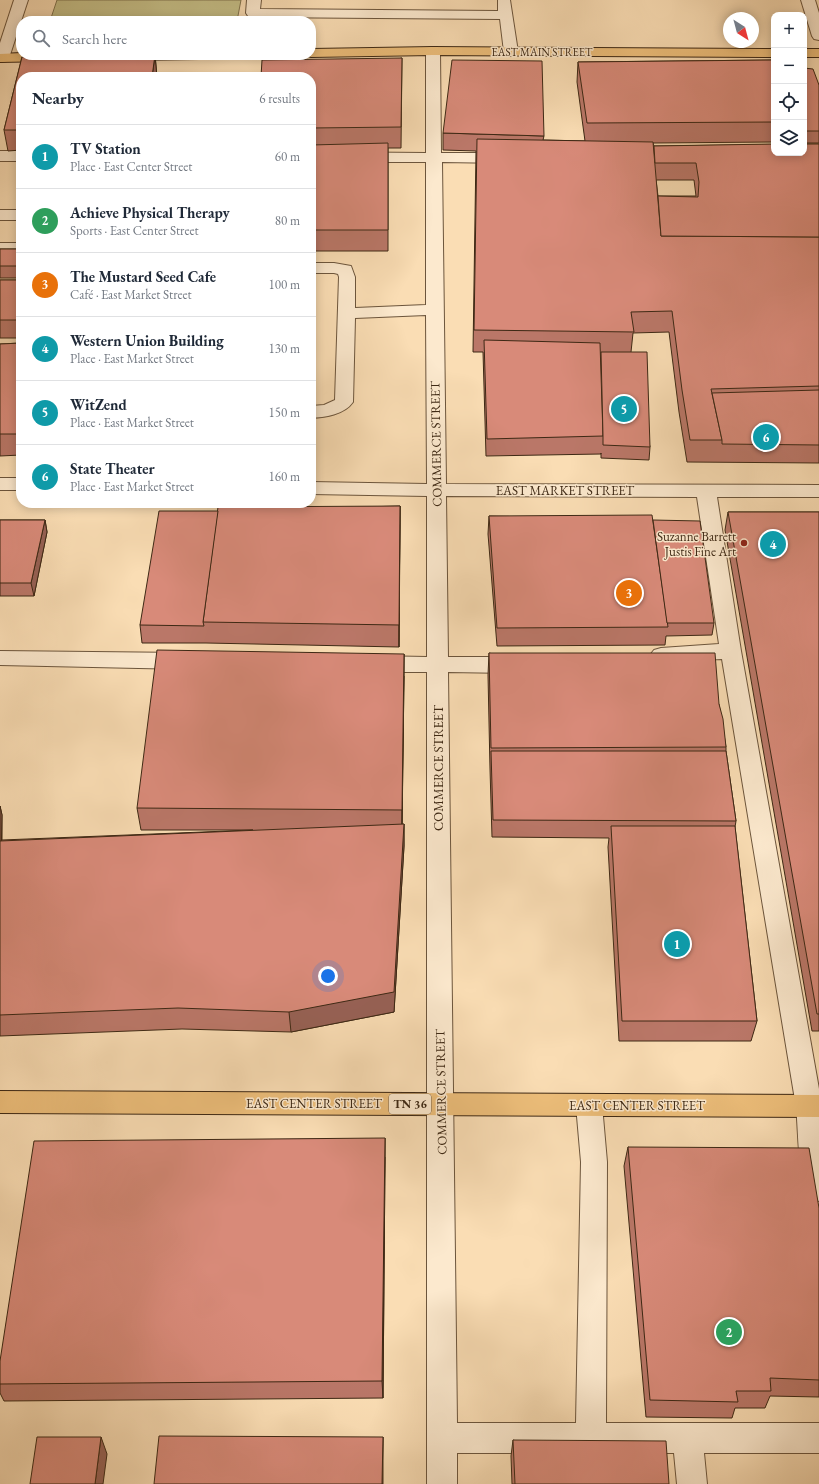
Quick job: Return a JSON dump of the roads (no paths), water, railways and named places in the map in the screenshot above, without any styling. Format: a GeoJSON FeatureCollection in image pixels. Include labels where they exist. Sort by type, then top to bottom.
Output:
{"type":"FeatureCollection","features":[{"type":"Feature","properties":{"kind":"main road","name":"EAST MAIN STREET"},"geometry":{"type":"LineString","coordinates":[[316,53],[433,51],[771,53]]}},
{"type":"Feature","properties":{"kind":"main road"},"geometry":{"type":"LineString","coordinates":[[807,53],[819,53]]}},
{"type":"Feature","properties":{"kind":"main road"},"geometry":{"type":"LineString","coordinates":[[1,60],[16,59]]}},
{"type":"Feature","properties":{"kind":"main road","name":"EAST CENTER STREET"},"geometry":{"type":"LineString","coordinates":[[0,1102],[814,1106]]}},
{"type":"Feature","properties":{"kind":"street"},"geometry":{"type":"LineString","coordinates":[[1,60],[21,0]]}},
{"type":"Feature","properties":{"kind":"street"},"geometry":{"type":"LineString","coordinates":[[254,0],[253,13],[506,15]]}},
{"type":"Feature","properties":{"kind":"street"},"geometry":{"type":"LineString","coordinates":[[503,0],[511,52]]}},
{"type":"Feature","properties":{"kind":"street"},"geometry":{"type":"LineString","coordinates":[[808,0],[819,36]]}},
{"type":"Feature","properties":{"kind":"street","name":"COMMERCE STREET"},"geometry":{"type":"LineString","coordinates":[[433,51],[434,360],[437,490],[441,1104],[442,1484]]}},
{"type":"Feature","properties":{"kind":"street"},"geometry":{"type":"LineString","coordinates":[[0,156],[16,156]]}},
{"type":"Feature","properties":{"kind":"street"},"geometry":{"type":"LineString","coordinates":[[316,156],[519,158]]}},
{"type":"Feature","properties":{"kind":"street"},"geometry":{"type":"LineString","coordinates":[[0,216],[16,215]]}},
{"type":"Feature","properties":{"kind":"street"},"geometry":{"type":"LineString","coordinates":[[0,248],[16,248]]}},
{"type":"Feature","properties":{"kind":"street"},"geometry":{"type":"LineString","coordinates":[[316,268],[334,268],[345,270],[347,277],[344,402],[337,408],[316,412]]}},
{"type":"Feature","properties":{"kind":"street"},"geometry":{"type":"LineString","coordinates":[[346,313],[435,310]]}},
{"type":"Feature","properties":{"kind":"street"},"geometry":{"type":"LineString","coordinates":[[0,484],[16,484]]}},
{"type":"Feature","properties":{"kind":"street","name":"EAST MARKET STREET"},"geometry":{"type":"LineString","coordinates":[[316,488],[437,490],[819,491]]}},
{"type":"Feature","properties":{"kind":"street"},"geometry":{"type":"LineString","coordinates":[[706,490],[731,651],[814,1106],[814,1159],[819,1189]]}},
{"type":"Feature","properties":{"kind":"street"},"geometry":{"type":"LineString","coordinates":[[638,657],[731,651]]}},
{"type":"Feature","properties":{"kind":"street"},"geometry":{"type":"LineString","coordinates":[[0,658],[202,662]]}},
{"type":"Feature","properties":{"kind":"street"},"geometry":{"type":"LineString","coordinates":[[351,664],[507,665],[538,663]]}},
{"type":"Feature","properties":{"kind":"street"},"geometry":{"type":"LineString","coordinates":[[589,1105],[594,1162],[591,1438]]}},
{"type":"Feature","properties":{"kind":"street"},"geometry":{"type":"LineString","coordinates":[[442,1438],[819,1438]]}},
{"type":"Feature","properties":{"kind":"street"},"geometry":{"type":"LineString","coordinates":[[688,1438],[692,1484]]}},
{"type":"Feature","properties":{"kind":"place","name":"WitZend"},"geometry":{"type":"Point","coordinates":[624,409]}},
{"type":"Feature","properties":{"kind":"place","name":"State Theater"},"geometry":{"type":"Point","coordinates":[766,437]}},
{"type":"Feature","properties":{"kind":"place","name":"Suzanne Barrett Justis Fine Art"},"geometry":{"type":"Point","coordinates":[744,543]}},
{"type":"Feature","properties":{"kind":"place","name":"Western Union Building"},"geometry":{"type":"Point","coordinates":[773,544]}},
{"type":"Feature","properties":{"kind":"place","name":"The Mustard Seed Cafe"},"geometry":{"type":"Point","coordinates":[629,593]}},
{"type":"Feature","properties":{"kind":"place","name":"TV Station"},"geometry":{"type":"Point","coordinates":[677,944]}},
{"type":"Feature","properties":{"kind":"place","name":"Achieve Physical Therapy"},"geometry":{"type":"Point","coordinates":[729,1332]}}]}
